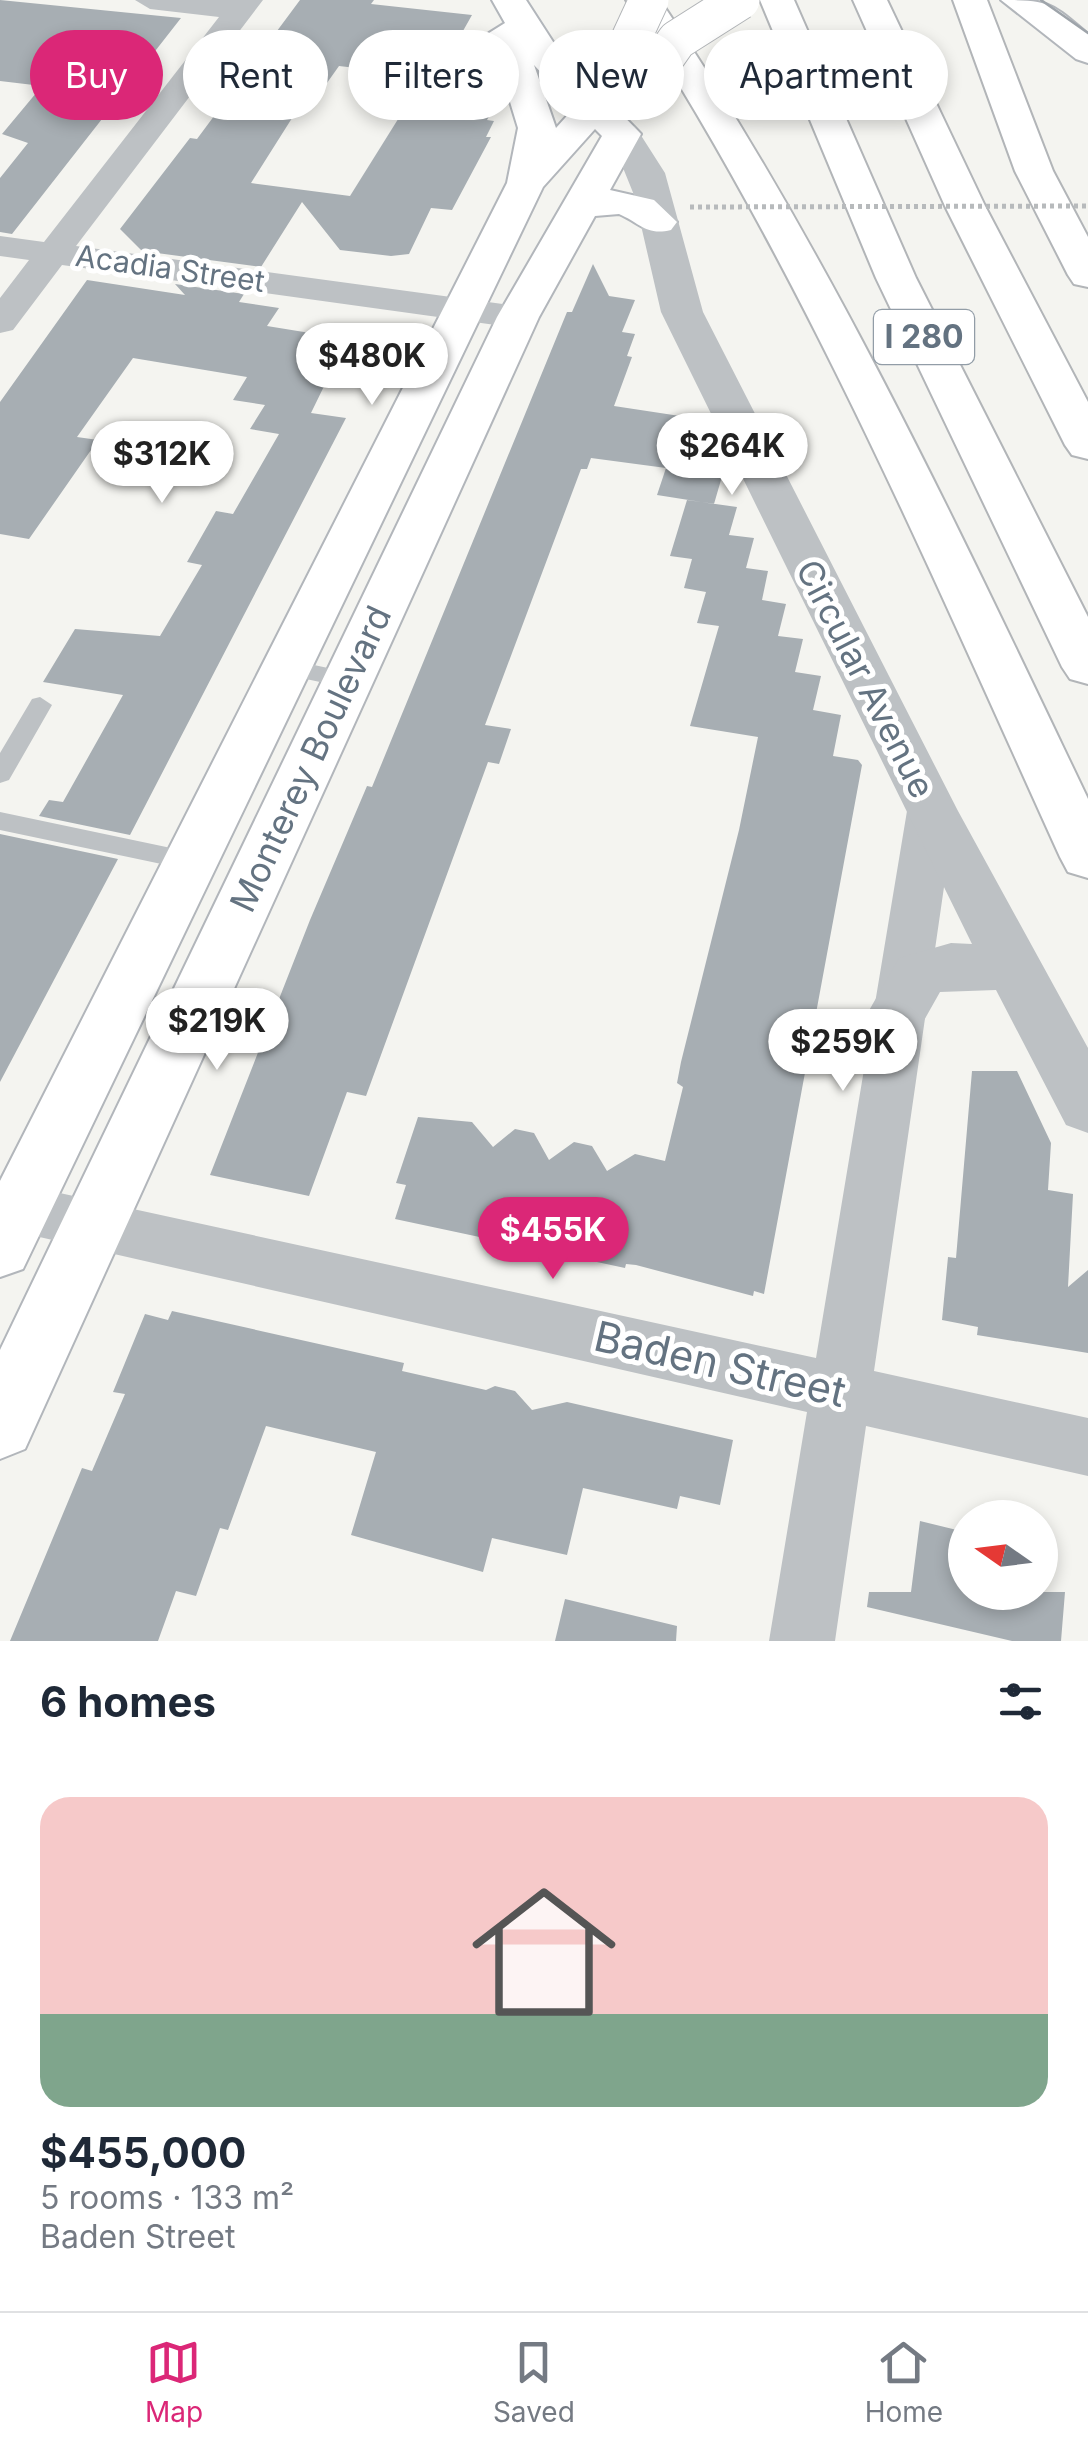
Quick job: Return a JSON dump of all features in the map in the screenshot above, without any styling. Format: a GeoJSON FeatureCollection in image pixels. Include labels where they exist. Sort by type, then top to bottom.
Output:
{"type":"FeatureCollection","features":[{"type":"Feature","properties":{"kind":"main road"},"geometry":{"type":"LineString","coordinates":[[501,0],[510,54],[537,128],[526,183]]}},
{"type":"Feature","properties":{"kind":"main road"},"geometry":{"type":"LineString","coordinates":[[510,0],[539,50]]}},
{"type":"Feature","properties":{"kind":"main road"},"geometry":{"type":"LineString","coordinates":[[638,30],[646,0]]}},
{"type":"Feature","properties":{"kind":"main road"},"geometry":{"type":"LineString","coordinates":[[646,0],[714,101],[794,245],[1088,857]]}},
{"type":"Feature","properties":{"kind":"main road"},"geometry":{"type":"LineString","coordinates":[[684,36],[740,0]]}},
{"type":"Feature","properties":{"kind":"main road","name":"I 280"},"geometry":{"type":"LineString","coordinates":[[777,0],[902,291],[1088,667]]}},
{"type":"Feature","properties":{"kind":"main road","name":"I 280"},"geometry":{"type":"LineString","coordinates":[[870,0],[959,194],[1088,446]]}},
{"type":"Feature","properties":{"kind":"main road"},"geometry":{"type":"LineString","coordinates":[[970,0],[1034,172],[1088,275]]}},
{"type":"Feature","properties":{"kind":"main road"},"geometry":{"type":"LineString","coordinates":[[1018,0],[1056,23],[1088,52]]}},
{"type":"Feature","properties":{"kind":"main road"},"geometry":{"type":"LineString","coordinates":[[1069,0],[1088,14]]}},
{"type":"Feature","properties":{"kind":"main road","name":"Monterey Boulevard"},"geometry":{"type":"LineString","coordinates":[[7,1220],[526,183],[597,120]]}},
{"type":"Feature","properties":{"kind":"main road","name":"Monterey Boulevard"},"geometry":{"type":"LineString","coordinates":[[0,1426],[97,1226],[518,317],[578,209],[611,120]]}},
{"type":"Feature","properties":{"kind":"main road"},"geometry":{"type":"LineString","coordinates":[[578,209],[600,202],[626,202],[674,214]]}},
{"type":"Feature","properties":{"kind":"street"},"geometry":{"type":"LineString","coordinates":[[150,0],[244,5]]}},
{"type":"Feature","properties":{"kind":"street"},"geometry":{"type":"LineString","coordinates":[[0,322],[244,5]]}},
{"type":"Feature","properties":{"kind":"street","name":"Circular Avenue"},"geometry":{"type":"LineString","coordinates":[[626,120],[642,160],[674,214],[682,312],[931,811],[1088,1106]]}},
{"type":"Feature","properties":{"kind":"street","name":"Acadia Street"},"geometry":{"type":"LineString","coordinates":[[0,246],[518,317]]}},
{"type":"Feature","properties":{"kind":"street"},"geometry":{"type":"LineString","coordinates":[[802,1641],[931,811]]}},
{"type":"Feature","properties":{"kind":"street"},"geometry":{"type":"LineString","coordinates":[[898,1014],[920,974],[941,966],[1016,968]]}},
{"type":"Feature","properties":{"kind":"street","name":"Baden Street"},"geometry":{"type":"LineString","coordinates":[[7,1220],[97,1226],[1088,1446]]}},
{"type":"Feature","properties":{"kind":"lane"},"geometry":{"type":"LineString","coordinates":[[286,668],[348,680]]}},
{"type":"Feature","properties":{"kind":"lane"},"geometry":{"type":"LineString","coordinates":[[0,774],[40,705]]}},
{"type":"Feature","properties":{"kind":"lane"},"geometry":{"type":"LineString","coordinates":[[0,822],[190,861]]}},
{"type":"Feature","properties":{"kind":"path"},"geometry":{"type":"LineString","coordinates":[[674,214],[1088,206]]}},
{"type":"Feature","properties":{"kind":"building"},"geometry":{"type":"Polygon","coordinates":[[[0,0],[181,18],[163,41],[163,30],[30,30],[30,85],[0,81],[0,0]]]}},
{"type":"Feature","properties":{"kind":"building"},"geometry":{"type":"Polygon","coordinates":[[[300,0],[374,0],[371,4],[472,15],[464,30],[348,30],[348,67],[339,66],[328,82],[328,30],[278,30],[300,0]]]}},
{"type":"Feature","properties":{"kind":"building"},"geometry":{"type":"Polygon","coordinates":[[[30,100],[30,120],[101,120],[12,234],[0,232],[0,178],[28,143],[2,134],[30,100]]]}},
{"type":"Feature","properties":{"kind":"building"},"geometry":{"type":"Polygon","coordinates":[[[211,120],[291,120],[251,183],[350,196],[398,120],[494,121],[486,137],[491,137],[452,210],[431,208],[409,254],[391,256],[340,250],[302,202],[261,267],[142,251],[120,229],[190,138],[197,139],[211,120]]]}},
{"type":"Feature","properties":{"kind":"building"},"geometry":{"type":"Polygon","coordinates":[[[593,264],[609,296],[635,300],[622,332],[635,334],[627,356],[632,357],[614,406],[693,418],[723,473],[714,504],[657,495],[666,468],[591,458],[587,469],[581,469],[485,725],[511,729],[499,764],[488,762],[366,1096],[347,1092],[309,1196],[210,1175],[310,920],[367,786],[372,787],[567,312],[572,312],[593,264]]]}},
{"type":"Feature","properties":{"kind":"building"},"geometry":{"type":"Polygon","coordinates":[[[87,280],[185,295],[175,284],[244,294],[239,302],[279,308],[267,326],[347,339],[311,413],[346,418],[130,835],[39,816],[49,800],[63,802],[123,695],[43,682],[75,629],[160,636],[202,565],[187,562],[216,511],[233,514],[279,434],[250,429],[265,405],[233,400],[247,377],[133,358],[77,437],[98,440],[29,539],[0,534],[0,402],[87,280]]]}},
{"type":"Feature","properties":{"kind":"building"},"geometry":{"type":"Polygon","coordinates":[[[687,500],[737,507],[729,535],[754,538],[746,568],[768,571],[762,600],[786,604],[778,636],[803,639],[795,672],[821,676],[813,710],[841,715],[833,756],[858,760],[862,765],[764,1294],[754,1291],[753,1296],[636,1265],[626,1264],[625,1268],[395,1219],[406,1185],[396,1183],[418,1117],[472,1122],[493,1147],[515,1129],[534,1133],[549,1160],[574,1142],[592,1146],[607,1171],[635,1154],[665,1161],[683,1087],[677,1083],[681,1062],[758,737],[690,726],[719,626],[697,623],[706,592],[684,588],[692,559],[670,556],[687,500]]]}},
{"type":"Feature","properties":{"kind":"building"},"geometry":{"type":"Polygon","coordinates":[[[0,834],[118,859],[0,1082],[0,834]]]}},
{"type":"Feature","properties":{"kind":"building"},"geometry":{"type":"Polygon","coordinates":[[[972,1071],[1017,1071],[1051,1143],[1048,1190],[1073,1194],[1068,1287],[1088,1270],[1088,1353],[977,1335],[978,1327],[942,1320],[948,1257],[956,1258],[972,1071]]]}},
{"type":"Feature","properties":{"kind":"building"},"geometry":{"type":"Polygon","coordinates":[[[172,1311],[404,1363],[402,1371],[486,1390],[495,1386],[515,1391],[532,1410],[567,1402],[733,1440],[720,1505],[680,1496],[677,1509],[583,1488],[567,1555],[492,1538],[483,1572],[351,1535],[376,1452],[266,1426],[228,1530],[220,1528],[196,1596],[176,1591],[158,1641],[10,1641],[82,1468],[92,1471],[125,1394],[113,1392],[145,1314],[168,1320],[172,1311]]]}},
{"type":"Feature","properties":{"kind":"building"},"geometry":{"type":"Polygon","coordinates":[[[920,1521],[948,1528],[948,1610],[1058,1610],[1058,1592],[1065,1592],[1061,1641],[1012,1641],[867,1607],[869,1592],[911,1592],[920,1521]]]}},
{"type":"Feature","properties":{"kind":"building"},"geometry":{"type":"Polygon","coordinates":[[[565,1599],[677,1626],[676,1641],[555,1641],[565,1599]]]}},
{"type":"Feature","properties":{"kind":"tram line"},"geometry":{"type":"LineString","coordinates":[[1041,0],[1088,33]]}}]}
